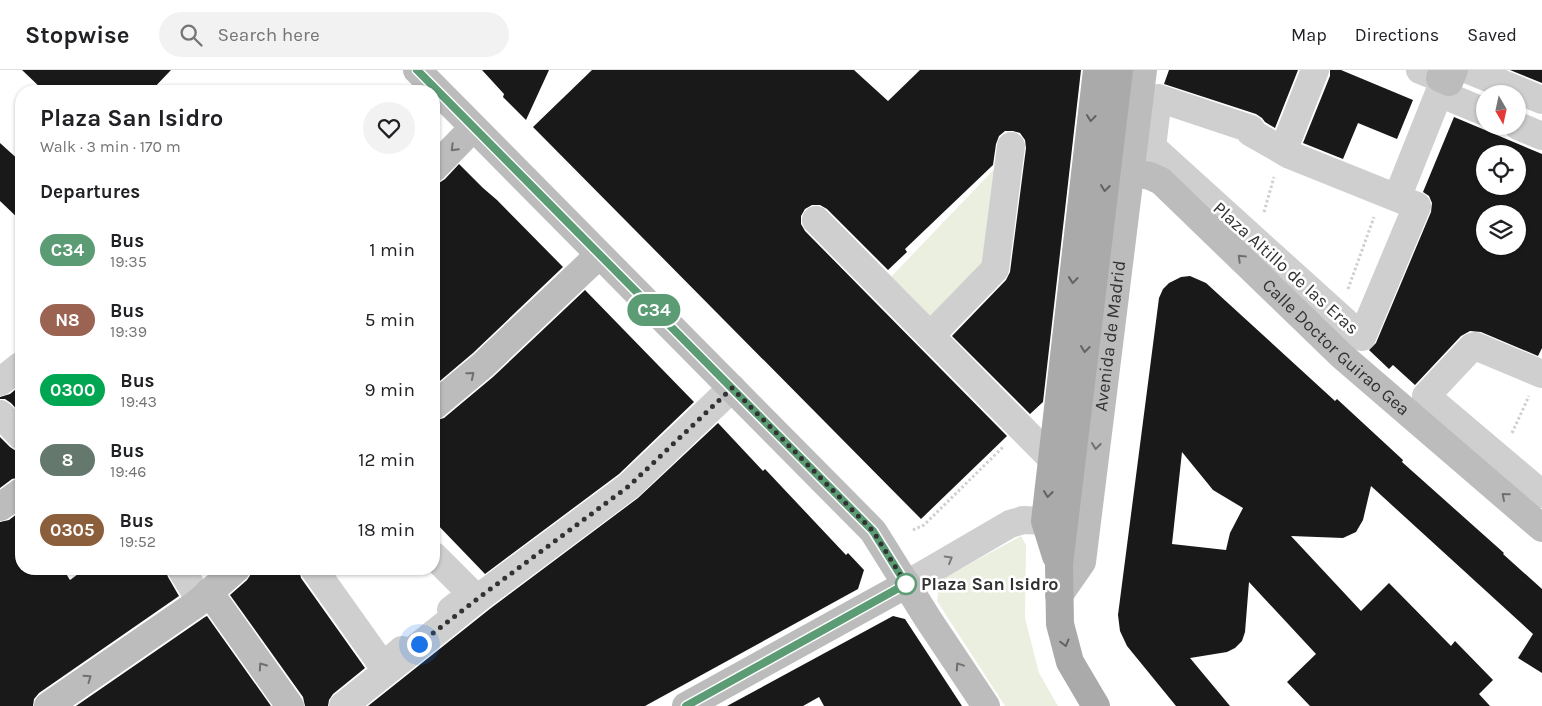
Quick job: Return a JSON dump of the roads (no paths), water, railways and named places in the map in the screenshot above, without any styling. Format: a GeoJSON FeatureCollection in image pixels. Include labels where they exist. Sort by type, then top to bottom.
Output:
{"type":"FeatureCollection","features":[{"type":"Feature","properties":{"kind":"main road","name":"Avenida de Madrid"},"geometry":{"type":"LineString","coordinates":[[1059,564],[1045,521],[1097,70]]}},
{"type":"Feature","properties":{"kind":"main road","name":"Avenida de Madrid"},"geometry":{"type":"LineString","coordinates":[[1096,706],[1070,662],[1060,624],[1058,595],[1059,564],[1119,70]]}},
{"type":"Feature","properties":{"kind":"street"},"geometry":{"type":"LineString","coordinates":[[417,70],[432,85]]}},
{"type":"Feature","properties":{"kind":"street","name":"Avenida de Madrid"},"geometry":{"type":"LineString","coordinates":[[1058,595],[1082,562],[1143,70]]}},
{"type":"Feature","properties":{"kind":"street"},"geometry":{"type":"LineString","coordinates":[[1283,151],[1315,70]]}},
{"type":"Feature","properties":{"kind":"street"},"geometry":{"type":"LineString","coordinates":[[1445,76],[1476,92]]}},
{"type":"Feature","properties":{"kind":"street"},"geometry":{"type":"LineString","coordinates":[[1445,76],[1542,100]]}},
{"type":"Feature","properties":{"kind":"street"},"geometry":{"type":"LineString","coordinates":[[1445,76],[1476,104]]}},
{"type":"Feature","properties":{"kind":"street"},"geometry":{"type":"LineString","coordinates":[[1397,198],[1445,76]]}},
{"type":"Feature","properties":{"kind":"street"},"geometry":{"type":"LineString","coordinates":[[440,93],[873,531],[931,624],[986,706]]}},
{"type":"Feature","properties":{"kind":"street","name":"Plaza Altillo de las Eras"},"geometry":{"type":"LineString","coordinates":[[1158,98],[1251,129],[1250,132],[1283,151],[1337,175],[1417,206],[1362,337],[1152,147],[1158,98]]}},
{"type":"Feature","properties":{"kind":"street"},"geometry":{"type":"LineString","coordinates":[[1526,112],[1542,119]]}},
{"type":"Feature","properties":{"kind":"street"},"geometry":{"type":"LineString","coordinates":[[440,162],[474,128]]}},
{"type":"Feature","properties":{"kind":"street"},"geometry":{"type":"LineString","coordinates":[[1526,129],[1542,136]]}},
{"type":"Feature","properties":{"kind":"street"},"geometry":{"type":"LineString","coordinates":[[930,336],[995,269],[1011,146]]}},
{"type":"Feature","properties":{"kind":"street","name":"Calle Doctor Guirao Gea"},"geometry":{"type":"LineString","coordinates":[[1130,172],[1150,176],[1161,181],[1342,356],[1542,528]]}},
{"type":"Feature","properties":{"kind":"street"},"geometry":{"type":"LineString","coordinates":[[816,220],[1053,460]]}},
{"type":"Feature","properties":{"kind":"street"},"geometry":{"type":"LineString","coordinates":[[440,401],[483,365],[599,255]]}},
{"type":"Feature","properties":{"kind":"street"},"geometry":{"type":"LineString","coordinates":[[1539,374],[1475,346],[1426,396],[1542,494]]}},
{"type":"Feature","properties":{"kind":"street"},"geometry":{"type":"LineString","coordinates":[[343,706],[481,596],[629,486],[732,388]]}},
{"type":"Feature","properties":{"kind":"street"},"geometry":{"type":"LineString","coordinates":[[0,414],[15,430]]}},
{"type":"Feature","properties":{"kind":"street"},"geometry":{"type":"LineString","coordinates":[[0,507],[15,496]]}},
{"type":"Feature","properties":{"kind":"street"},"geometry":{"type":"LineString","coordinates":[[686,706],[1010,524],[1023,520],[1045,521]]}},
{"type":"Feature","properties":{"kind":"street"},"geometry":{"type":"LineString","coordinates":[[440,554],[481,596]]}},
{"type":"Feature","properties":{"kind":"street"},"geometry":{"type":"LineString","coordinates":[[318,575],[383,666],[472,594],[440,562]]}},
{"type":"Feature","properties":{"kind":"street"},"geometry":{"type":"LineString","coordinates":[[185,575],[290,706]]}},
{"type":"Feature","properties":{"kind":"street"},"geometry":{"type":"LineString","coordinates":[[48,706],[204,596],[229,575]]}},
{"type":"Feature","properties":{"kind":"place","name":"Plaza San Isidro"},"geometry":{"type":"Point","coordinates":[906,584]}}]}
